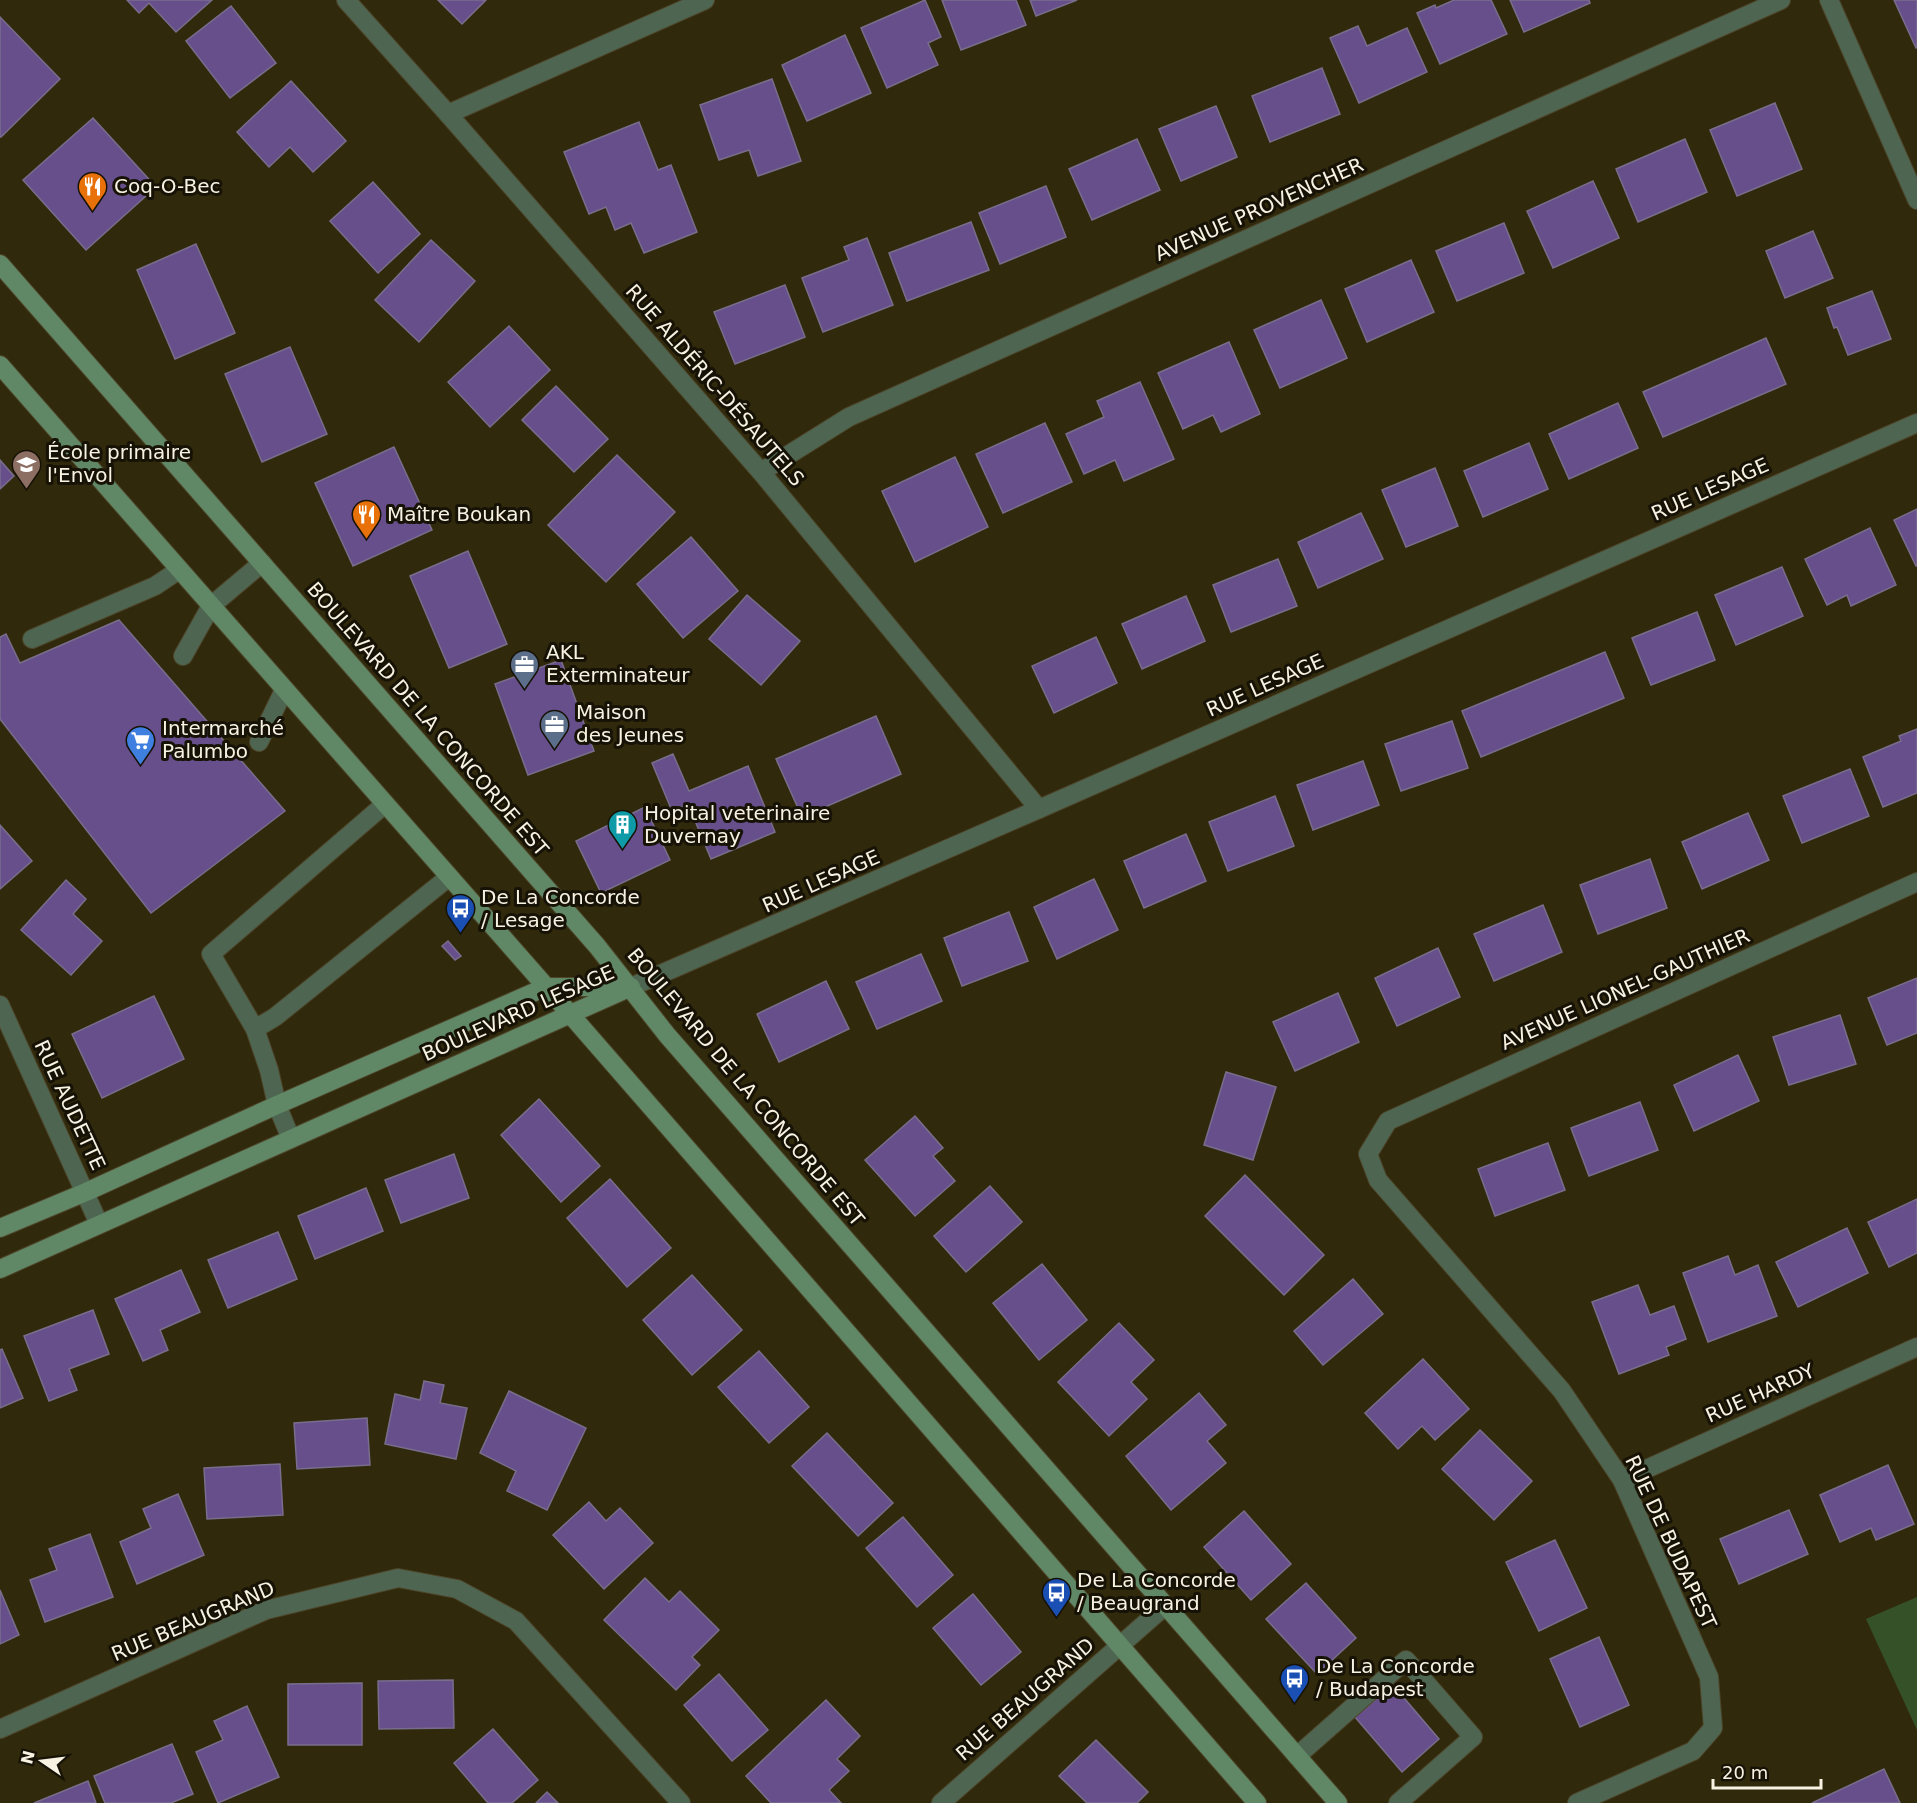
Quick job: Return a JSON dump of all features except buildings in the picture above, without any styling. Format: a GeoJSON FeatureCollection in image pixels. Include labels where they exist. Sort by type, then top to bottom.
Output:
{"type":"FeatureCollection","features":[{"type":"Feature","properties":{"kind":"street","name":"RUE ALDÉRIC-DÉSAUTELS"},"geometry":{"type":"LineString","coordinates":[[346,0],[761,472],[1040,809]]}},
{"type":"Feature","properties":{"kind":"street"},"geometry":{"type":"LineString","coordinates":[[448,114],[705,0]]}},
{"type":"Feature","properties":{"kind":"street","name":"AVENUE PROVENCHER"},"geometry":{"type":"LineString","coordinates":[[761,472],[849,417],[1781,0]]}},
{"type":"Feature","properties":{"kind":"street"},"geometry":{"type":"LineString","coordinates":[[1829,0],[1917,200]]}},
{"type":"Feature","properties":{"kind":"street","name":"BOULEVARD DE LA CONCORDE EST"},"geometry":{"type":"LineString","coordinates":[[0,264],[590,937],[667,1035],[1338,1803]]}},
{"type":"Feature","properties":{"kind":"street"},"geometry":{"type":"LineString","coordinates":[[0,365],[570,1014],[1257,1803]]}},
{"type":"Feature","properties":{"kind":"street","name":"RUE LESAGE"},"geometry":{"type":"LineString","coordinates":[[631,987],[1917,423]]}},
{"type":"Feature","properties":{"kind":"street"},"geometry":{"type":"LineString","coordinates":[[183,656],[211,606],[262,563]]}},
{"type":"Feature","properties":{"kind":"street"},"geometry":{"type":"LineString","coordinates":[[32,639],[155,586],[179,570]]}},
{"type":"Feature","properties":{"kind":"street"},"geometry":{"type":"LineString","coordinates":[[259,742],[284,690]]}},
{"type":"Feature","properties":{"kind":"street"},"geometry":{"type":"LineString","coordinates":[[291,1139],[277,1105],[269,1070],[255,1029],[211,954],[385,804]]}},
{"type":"Feature","properties":{"kind":"street"},"geometry":{"type":"LineString","coordinates":[[255,1029],[275,1017],[449,877]]}},
{"type":"Feature","properties":{"kind":"street","name":"AVENUE LIONEL-GAUTHIER"},"geometry":{"type":"LineString","coordinates":[[1368,1154],[1388,1121],[1917,882]]}},
{"type":"Feature","properties":{"kind":"street","name":"BOULEVARD LESAGE"},"geometry":{"type":"LineString","coordinates":[[0,1228],[546,987],[631,987]]}},
{"type":"Feature","properties":{"kind":"street","name":"BOULEVARD LESAGE"},"geometry":{"type":"LineString","coordinates":[[0,1269],[631,987]]}},
{"type":"Feature","properties":{"kind":"street","name":"RUE AUDETTE"},"geometry":{"type":"LineString","coordinates":[[0,1005],[99,1224]]}},
{"type":"Feature","properties":{"kind":"street","name":"RUE DE BUDAPEST"},"geometry":{"type":"LineString","coordinates":[[1368,1154],[1378,1180],[1562,1391],[1622,1480],[1709,1677],[1713,1728],[1693,1751],[1577,1803]]}},
{"type":"Feature","properties":{"kind":"street","name":"RUE HARDY"},"geometry":{"type":"LineString","coordinates":[[1622,1480],[1917,1347]]}},
{"type":"Feature","properties":{"kind":"street","name":"RUE BEAUGRAND"},"geometry":{"type":"LineString","coordinates":[[0,1729],[266,1610],[398,1578],[457,1588],[516,1621],[681,1803]]}},
{"type":"Feature","properties":{"kind":"street","name":"RUE BEAUGRAND"},"geometry":{"type":"LineString","coordinates":[[941,1803],[1166,1605]]}},
{"type":"Feature","properties":{"kind":"street"},"geometry":{"type":"LineString","coordinates":[[1297,1756],[1406,1660],[1473,1737],[1398,1803]]}},
{"type":"Feature","properties":{"kind":"green space"},"geometry":{"type":"Polygon","coordinates":[[[1917,1597],[1917,1730],[1866,1619],[1917,1597]]]}},
{"type":"Feature","properties":{"kind":"place","name":"Coq-O-Bec"},"geometry":{"type":"Point","coordinates":[93,212]}},
{"type":"Feature","properties":{"kind":"place","name":"École primaire l'Envol"},"geometry":{"type":"Point","coordinates":[26,490]}},
{"type":"Feature","properties":{"kind":"place","name":"Maître Boukan"},"geometry":{"type":"Point","coordinates":[366,540]}},
{"type":"Feature","properties":{"kind":"place","name":"AKL Exterminateur"},"geometry":{"type":"Point","coordinates":[525,690]}},
{"type":"Feature","properties":{"kind":"place","name":"Maison des Jeunes"},"geometry":{"type":"Point","coordinates":[555,750]}},
{"type":"Feature","properties":{"kind":"place","name":"Intermarché Palumbo"},"geometry":{"type":"Point","coordinates":[141,766]}},
{"type":"Feature","properties":{"kind":"place","name":"Hopital veterinaire Duvernay"},"geometry":{"type":"Point","coordinates":[623,850]}},
{"type":"Feature","properties":{"kind":"place","name":"De La Concorde / Lesage"},"geometry":{"type":"Point","coordinates":[460,934]}},
{"type":"Feature","properties":{"kind":"place","name":"De La Concorde / Beaugrand"},"geometry":{"type":"Point","coordinates":[1056,1618]}},
{"type":"Feature","properties":{"kind":"place","name":"De La Concorde / Budapest"},"geometry":{"type":"Point","coordinates":[1295,1704]}}]}
